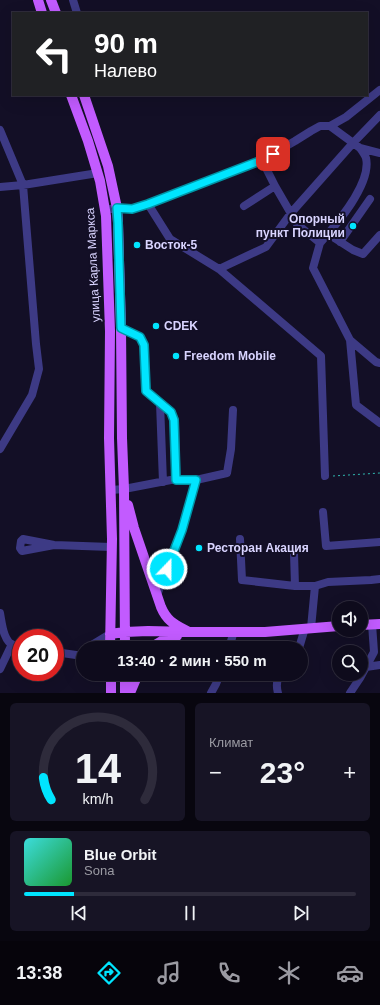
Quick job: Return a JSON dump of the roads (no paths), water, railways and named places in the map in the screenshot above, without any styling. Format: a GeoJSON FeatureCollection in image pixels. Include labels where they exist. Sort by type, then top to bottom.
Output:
{"type":"FeatureCollection","features":[{"type":"Feature","properties":{"kind":"main road"},"geometry":{"type":"LineString","coordinates":[[38,0],[42,12]]}},
{"type":"Feature","properties":{"kind":"main road"},"geometry":{"type":"LineString","coordinates":[[51,0],[56,12]]}},
{"type":"Feature","properties":{"kind":"main road","name":"улица Карла Маркса"},"geometry":{"type":"LineString","coordinates":[[71,96],[98,173],[105,210],[110,331],[109,438],[112,539],[110,634]]}},
{"type":"Feature","properties":{"kind":"main road","name":"улица Карла Маркса"},"geometry":{"type":"LineString","coordinates":[[84,96],[108,166],[117,208],[124,489]]}},
{"type":"Feature","properties":{"kind":"main road"},"geometry":{"type":"LineString","coordinates":[[124,489],[134,528],[164,615],[175,625],[191,632]]}},
{"type":"Feature","properties":{"kind":"main road"},"geometry":{"type":"LineString","coordinates":[[124,489],[125,641]]}},
{"type":"Feature","properties":{"kind":"main road"},"geometry":{"type":"LineString","coordinates":[[110,641],[110,634],[125,632],[265,632],[332,626]]}},
{"type":"Feature","properties":{"kind":"main road"},"geometry":{"type":"LineString","coordinates":[[160,641],[165,638],[191,632]]}},
{"type":"Feature","properties":{"kind":"main road"},"geometry":{"type":"LineString","coordinates":[[111,681],[112,693]]}},
{"type":"Feature","properties":{"kind":"main road"},"geometry":{"type":"LineString","coordinates":[[125,681],[125,693]]}},
{"type":"Feature","properties":{"kind":"main road"},"geometry":{"type":"LineString","coordinates":[[130,693],[135,681]]}},
{"type":"Feature","properties":{"kind":"street"},"geometry":{"type":"LineString","coordinates":[[72,0],[77,12]]}},
{"type":"Feature","properties":{"kind":"street"},"geometry":{"type":"LineString","coordinates":[[105,210],[117,208],[132,209],[148,204],[262,160],[320,126],[330,126],[346,117],[380,90]]}},
{"type":"Feature","properties":{"kind":"street"},"geometry":{"type":"LineString","coordinates":[[219,269],[266,247],[291,213],[356,146],[380,115]]}},
{"type":"Feature","properties":{"kind":"street"},"geometry":{"type":"LineString","coordinates":[[330,126],[356,146],[366,157],[366,172],[353,201],[320,243],[313,268],[350,340],[356,405],[380,423]]}},
{"type":"Feature","properties":{"kind":"street"},"geometry":{"type":"LineString","coordinates":[[0,130],[23,185],[39,369],[32,395],[0,449]]}},
{"type":"Feature","properties":{"kind":"street"},"geometry":{"type":"LineString","coordinates":[[356,146],[380,154]]}},
{"type":"Feature","properties":{"kind":"street"},"geometry":{"type":"LineString","coordinates":[[262,160],[297,224],[320,243]]}},
{"type":"Feature","properties":{"kind":"street"},"geometry":{"type":"LineString","coordinates":[[0,187],[23,185],[98,173]]}},
{"type":"Feature","properties":{"kind":"street"},"geometry":{"type":"LineString","coordinates":[[244,206],[275,186]]}},
{"type":"Feature","properties":{"kind":"street"},"geometry":{"type":"LineString","coordinates":[[340,242],[370,199]]}},
{"type":"Feature","properties":{"kind":"street"},"geometry":{"type":"LineString","coordinates":[[148,204],[170,239],[219,269],[321,356],[325,476]]}},
{"type":"Feature","properties":{"kind":"street"},"geometry":{"type":"LineString","coordinates":[[328,234],[353,250],[363,254],[380,235]]}},
{"type":"Feature","properties":{"kind":"street"},"geometry":{"type":"LineString","coordinates":[[121,328],[140,337],[144,345],[146,391],[171,412],[174,420],[176,480]]}},
{"type":"Feature","properties":{"kind":"street"},"geometry":{"type":"LineString","coordinates":[[350,340],[376,362],[380,363]]}},
{"type":"Feature","properties":{"kind":"street"},"geometry":{"type":"LineString","coordinates":[[160,403],[163,482]]}},
{"type":"Feature","properties":{"kind":"street"},"geometry":{"type":"LineString","coordinates":[[111,490],[176,480],[196,480],[227,473],[231,449],[233,410]]}},
{"type":"Feature","properties":{"kind":"street"},"geometry":{"type":"LineString","coordinates":[[157,595],[182,530],[196,480]]}},
{"type":"Feature","properties":{"kind":"street"},"geometry":{"type":"LineString","coordinates":[[323,512],[326,546],[380,542]]}},
{"type":"Feature","properties":{"kind":"street"},"geometry":{"type":"LineString","coordinates":[[240,539],[242,580],[295,586],[315,586],[328,582],[380,579]]}},
{"type":"Feature","properties":{"kind":"street"},"geometry":{"type":"LineString","coordinates":[[54,546],[111,547]]}},
{"type":"Feature","properties":{"kind":"street"},"geometry":{"type":"LineString","coordinates":[[294,553],[295,586]]}},
{"type":"Feature","properties":{"kind":"street"},"geometry":{"type":"LineString","coordinates":[[302,641],[308,628],[315,586]]}},
{"type":"Feature","properties":{"kind":"street"},"geometry":{"type":"LineString","coordinates":[[0,613],[4,634],[12,644],[0,669]]}},
{"type":"Feature","properties":{"kind":"street"},"geometry":{"type":"LineString","coordinates":[[368,664],[377,650],[376,624]]}},
{"type":"Feature","properties":{"kind":"street"},"geometry":{"type":"LineString","coordinates":[[231,641],[234,631]]}},
{"type":"Feature","properties":{"kind":"street"},"geometry":{"type":"LineString","coordinates":[[98,641],[110,634]]}},
{"type":"Feature","properties":{"kind":"street"},"geometry":{"type":"LineString","coordinates":[[64,653],[76,655]]}},
{"type":"Feature","properties":{"kind":"street"},"geometry":{"type":"LineString","coordinates":[[368,667],[380,665]]}},
{"type":"Feature","properties":{"kind":"street"},"geometry":{"type":"LineString","coordinates":[[211,693],[217,681]]}},
{"type":"Feature","properties":{"kind":"street"},"geometry":{"type":"LineString","coordinates":[[277,681],[276,685],[278,693]]}},
{"type":"Feature","properties":{"kind":"street"},"geometry":{"type":"LineString","coordinates":[[350,693],[357,681]]}},
{"type":"Feature","properties":{"kind":"place","name":"Опорный пункт Полиции"},"geometry":{"type":"Point","coordinates":[353,226]}},
{"type":"Feature","properties":{"kind":"place","name":"Восток-5"},"geometry":{"type":"Point","coordinates":[137,245]}},
{"type":"Feature","properties":{"kind":"place","name":"CDEK"},"geometry":{"type":"Point","coordinates":[156,326]}},
{"type":"Feature","properties":{"kind":"place","name":"Freedom Mobile"},"geometry":{"type":"Point","coordinates":[176,356]}},
{"type":"Feature","properties":{"kind":"place","name":"Ресторан Акация"},"geometry":{"type":"Point","coordinates":[199,548]}}]}
